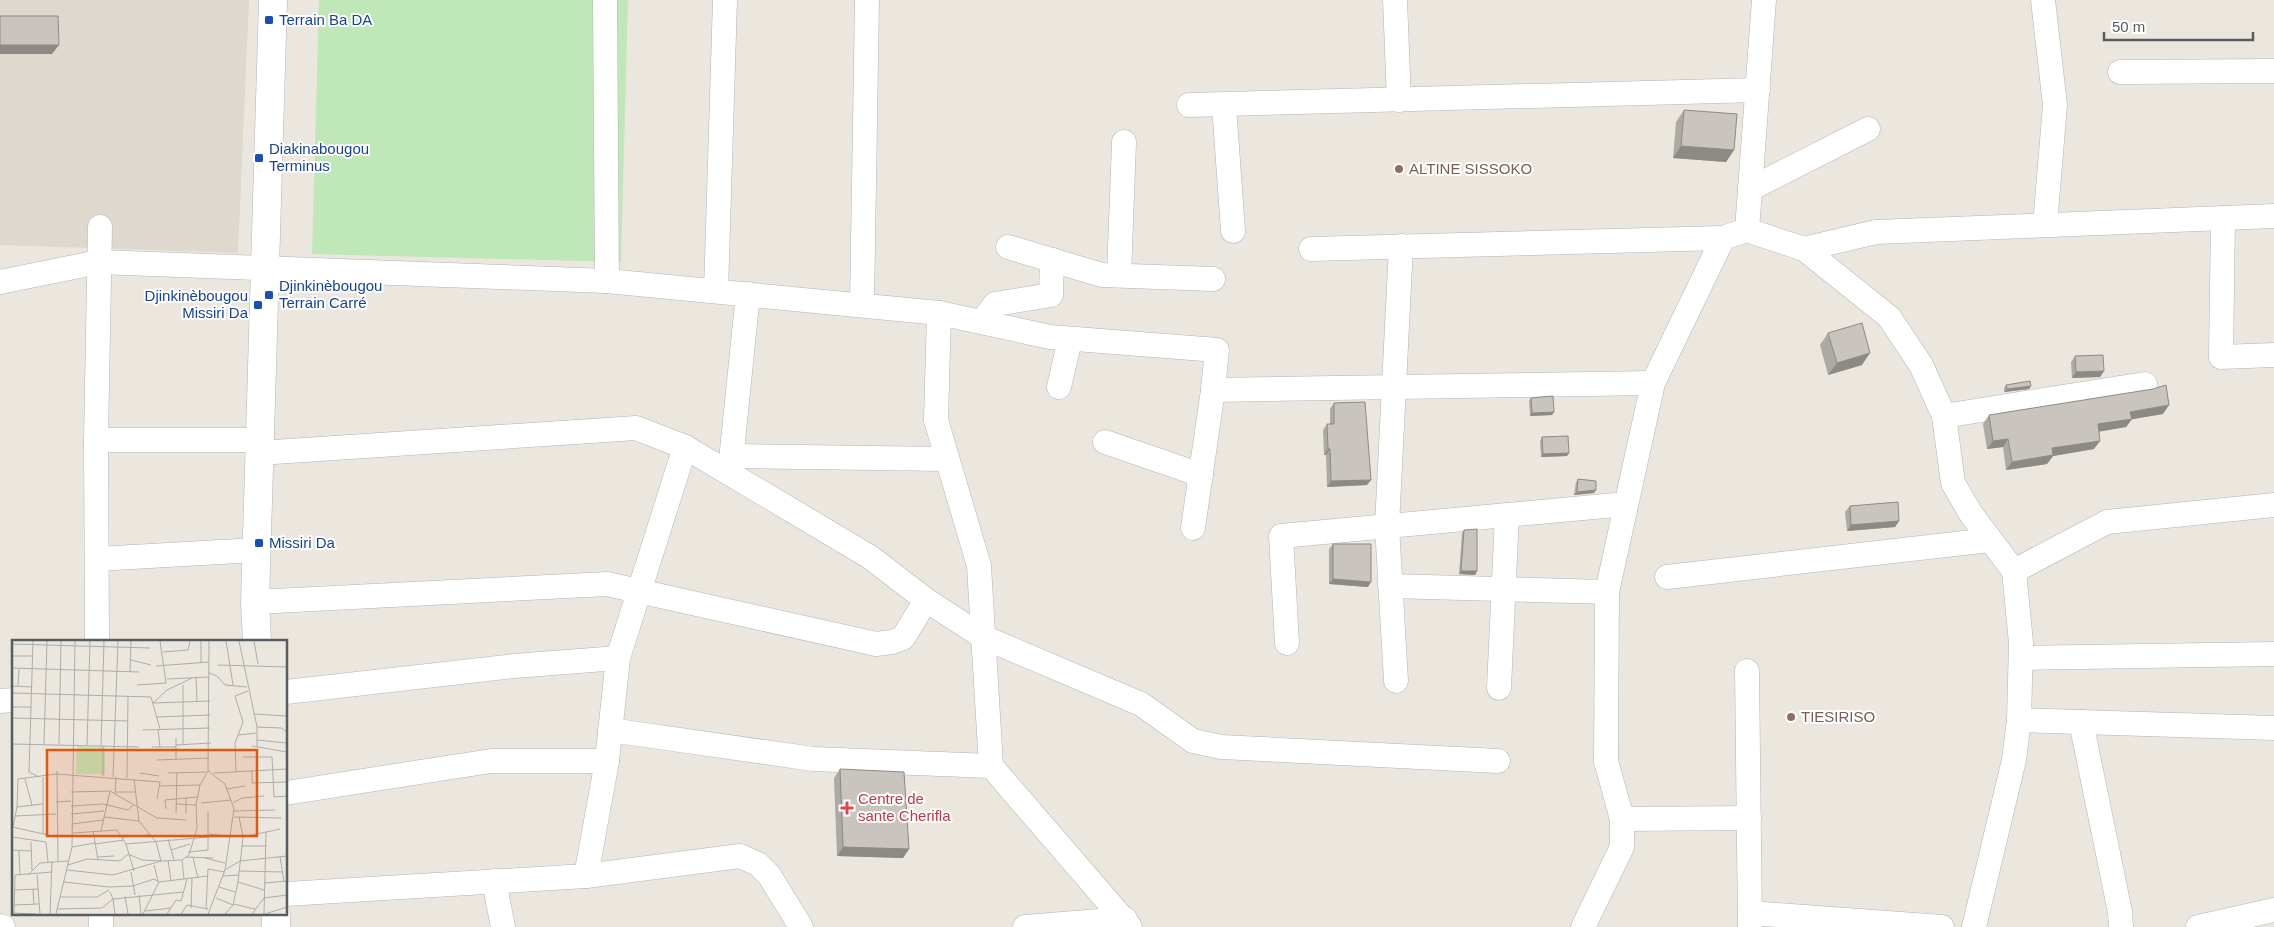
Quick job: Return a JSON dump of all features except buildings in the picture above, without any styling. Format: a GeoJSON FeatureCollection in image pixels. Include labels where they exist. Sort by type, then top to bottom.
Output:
{"type":"FeatureCollection","features":[{"type":"Feature","properties":{"kind":"street"},"geometry":{"type":"LineString","coordinates":[[257,640],[255,602],[256,550],[273,0]]}},
{"type":"Feature","properties":{"kind":"street"},"geometry":{"type":"LineString","coordinates":[[605,0],[607,281]]}},
{"type":"Feature","properties":{"kind":"street"},"geometry":{"type":"LineString","coordinates":[[716,291],[725,0]]}},
{"type":"Feature","properties":{"kind":"street"},"geometry":{"type":"LineString","coordinates":[[862,305],[867,0]]}},
{"type":"Feature","properties":{"kind":"street"},"geometry":{"type":"LineString","coordinates":[[1395,0],[1399,100]]}},
{"type":"Feature","properties":{"kind":"street"},"geometry":{"type":"LineString","coordinates":[[1747,230],[1764,0]]}},
{"type":"Feature","properties":{"kind":"street"},"geometry":{"type":"LineString","coordinates":[[2043,0],[2055,105],[2046,225]]}},
{"type":"Feature","properties":{"kind":"street"},"geometry":{"type":"LineString","coordinates":[[2120,72],[2274,71]]}},
{"type":"Feature","properties":{"kind":"street"},"geometry":{"type":"LineString","coordinates":[[1189,105],[1758,90]]}},
{"type":"Feature","properties":{"kind":"street"},"geometry":{"type":"LineString","coordinates":[[1224,105],[1233,231]]}},
{"type":"Feature","properties":{"kind":"street"},"geometry":{"type":"LineString","coordinates":[[1750,189],[1868,129]]}},
{"type":"Feature","properties":{"kind":"street"},"geometry":{"type":"LineString","coordinates":[[1119,275],[1124,142]]}},
{"type":"Feature","properties":{"kind":"street"},"geometry":{"type":"LineString","coordinates":[[1804,249],[1876,232],[2274,216]]}},
{"type":"Feature","properties":{"kind":"street"},"geometry":{"type":"LineString","coordinates":[[2223,218],[2221,357],[2274,355]]}},
{"type":"Feature","properties":{"kind":"street"},"geometry":{"type":"LineString","coordinates":[[97,640],[96,440],[100,227]]}},
{"type":"Feature","properties":{"kind":"street"},"geometry":{"type":"LineString","coordinates":[[1311,249],[1723,238],[1747,230],[1804,249],[1889,316],[1921,365],[1944,416],[1953,483],[1971,514],[2014,572],[2020,658],[2019,720],[2014,760],[1974,927]]}},
{"type":"Feature","properties":{"kind":"street"},"geometry":{"type":"LineString","coordinates":[[1583,927],[1622,847],[1622,819],[1606,762],[1607,592],[1653,383],[1723,238]]}},
{"type":"Feature","properties":{"kind":"street"},"geometry":{"type":"LineString","coordinates":[[1396,681],[1387,526],[1401,246]]}},
{"type":"Feature","properties":{"kind":"street"},"geometry":{"type":"LineString","coordinates":[[1008,247],[1102,275],[1214,279]]}},
{"type":"Feature","properties":{"kind":"street"},"geometry":{"type":"LineString","coordinates":[[982,322],[994,304],[1051,295],[1052,260]]}},
{"type":"Feature","properties":{"kind":"street"},"geometry":{"type":"LineString","coordinates":[[0,282],[99,262],[607,281],[939,312],[1050,337],[1217,350],[1214,390],[1193,528]]}},
{"type":"Feature","properties":{"kind":"street"},"geometry":{"type":"LineString","coordinates":[[731,465],[748,294]]}},
{"type":"Feature","properties":{"kind":"street"},"geometry":{"type":"LineString","coordinates":[[939,312],[936,420],[979,566],[991,766],[1128,923]]}},
{"type":"Feature","properties":{"kind":"street"},"geometry":{"type":"LineString","coordinates":[[1059,387],[1070,339]]}},
{"type":"Feature","properties":{"kind":"street"},"geometry":{"type":"LineString","coordinates":[[1214,390],[1653,383]]}},
{"type":"Feature","properties":{"kind":"street"},"geometry":{"type":"LineString","coordinates":[[1944,416],[2144,384]]}},
{"type":"Feature","properties":{"kind":"street"},"geometry":{"type":"LineString","coordinates":[[96,440],[259,447],[636,428],[731,465],[870,557],[926,600],[983,637],[1141,704],[1193,741],[1221,747],[1498,761]]}},
{"type":"Feature","properties":{"kind":"street"},"geometry":{"type":"LineString","coordinates":[[1105,442],[1201,475]]}},
{"type":"Feature","properties":{"kind":"street"},"geometry":{"type":"LineString","coordinates":[[586,876],[607,761],[618,658],[685,448]]}},
{"type":"Feature","properties":{"kind":"street"},"geometry":{"type":"LineString","coordinates":[[731,465],[947,459]]}},
{"type":"Feature","properties":{"kind":"street"},"geometry":{"type":"LineString","coordinates":[[1287,643],[1281,536],[1626,504]]}},
{"type":"Feature","properties":{"kind":"street"},"geometry":{"type":"LineString","coordinates":[[2014,572],[2107,522],[2274,504]]}},
{"type":"Feature","properties":{"kind":"street"},"geometry":{"type":"LineString","coordinates":[[1500,688],[1507,515]]}},
{"type":"Feature","properties":{"kind":"street"},"geometry":{"type":"LineString","coordinates":[[1666,577],[1990,540]]}},
{"type":"Feature","properties":{"kind":"street"},"geometry":{"type":"LineString","coordinates":[[96,559],[256,550]]}},
{"type":"Feature","properties":{"kind":"street"},"geometry":{"type":"LineString","coordinates":[[255,602],[607,584],[876,644],[892,642],[903,638],[926,600]]}},
{"type":"Feature","properties":{"kind":"street"},"geometry":{"type":"LineString","coordinates":[[1390,586],[1607,592]]}},
{"type":"Feature","properties":{"kind":"street"},"geometry":{"type":"LineString","coordinates":[[2020,658],[2274,654]]}},
{"type":"Feature","properties":{"kind":"street"},"geometry":{"type":"LineString","coordinates":[[288,692],[514,666],[618,658]]}},
{"type":"Feature","properties":{"kind":"street"},"geometry":{"type":"LineString","coordinates":[[1747,671],[1750,920],[1942,927]]}},
{"type":"Feature","properties":{"kind":"street"},"geometry":{"type":"LineString","coordinates":[[2019,720],[2274,728]]}},
{"type":"Feature","properties":{"kind":"street"},"geometry":{"type":"LineString","coordinates":[[2081,722],[2120,912],[2121,927]]}},
{"type":"Feature","properties":{"kind":"street"},"geometry":{"type":"LineString","coordinates":[[610,730],[812,758],[991,766]]}},
{"type":"Feature","properties":{"kind":"street"},"geometry":{"type":"LineString","coordinates":[[288,794],[491,761],[607,761]]}},
{"type":"Feature","properties":{"kind":"street"},"geometry":{"type":"LineString","coordinates":[[1622,819],[1749,818]]}},
{"type":"Feature","properties":{"kind":"street"},"geometry":{"type":"LineString","coordinates":[[288,894],[586,876],[740,856],[758,864],[770,875],[800,927]]}},
{"type":"Feature","properties":{"kind":"street"},"geometry":{"type":"LineString","coordinates":[[494,881],[503,927]]}},
{"type":"Feature","properties":{"kind":"street"},"geometry":{"type":"LineString","coordinates":[[2198,927],[2274,910]]}},
{"type":"Feature","properties":{"kind":"street"},"geometry":{"type":"LineString","coordinates":[[101,914],[101,927]]}},
{"type":"Feature","properties":{"kind":"street"},"geometry":{"type":"LineString","coordinates":[[276,914],[276,927]]}},
{"type":"Feature","properties":{"kind":"street"},"geometry":{"type":"LineString","coordinates":[[1025,927],[1128,923]]}},
{"type":"Feature","properties":{"kind":"shaded area"},"geometry":{"type":"Polygon","coordinates":[[[0,0],[249,0],[238,253],[0,245],[0,0]]]}},
{"type":"Feature","properties":{"kind":"green space"},"geometry":{"type":"Polygon","coordinates":[[[319,0],[628,0],[621,262],[312,254],[319,0]]]}},
{"type":"Feature","properties":{"kind":"place","name":"Terrain Ba DA"},"geometry":{"type":"Point","coordinates":[269,20]}},
{"type":"Feature","properties":{"kind":"place","name":"Diakinabougou Terminus"},"geometry":{"type":"Point","coordinates":[259,158]}},
{"type":"Feature","properties":{"kind":"place","name":"ALTINE SISSOKO"},"geometry":{"type":"Point","coordinates":[1399,169]}},
{"type":"Feature","properties":{"kind":"place","name":"Djinkinèbougou Terrain Carré"},"geometry":{"type":"Point","coordinates":[269,295]}},
{"type":"Feature","properties":{"kind":"place","name":"Djinkinèbougou Missiri Da"},"geometry":{"type":"Point","coordinates":[258,305]}},
{"type":"Feature","properties":{"kind":"place","name":"Missiri Da"},"geometry":{"type":"Point","coordinates":[259,543]}},
{"type":"Feature","properties":{"kind":"place","name":"TIESIRISO"},"geometry":{"type":"Point","coordinates":[1791,717]}},
{"type":"Feature","properties":{"kind":"place","name":"Centre de sante Cherifla"},"geometry":{"type":"Point","coordinates":[847,808]}}]}
